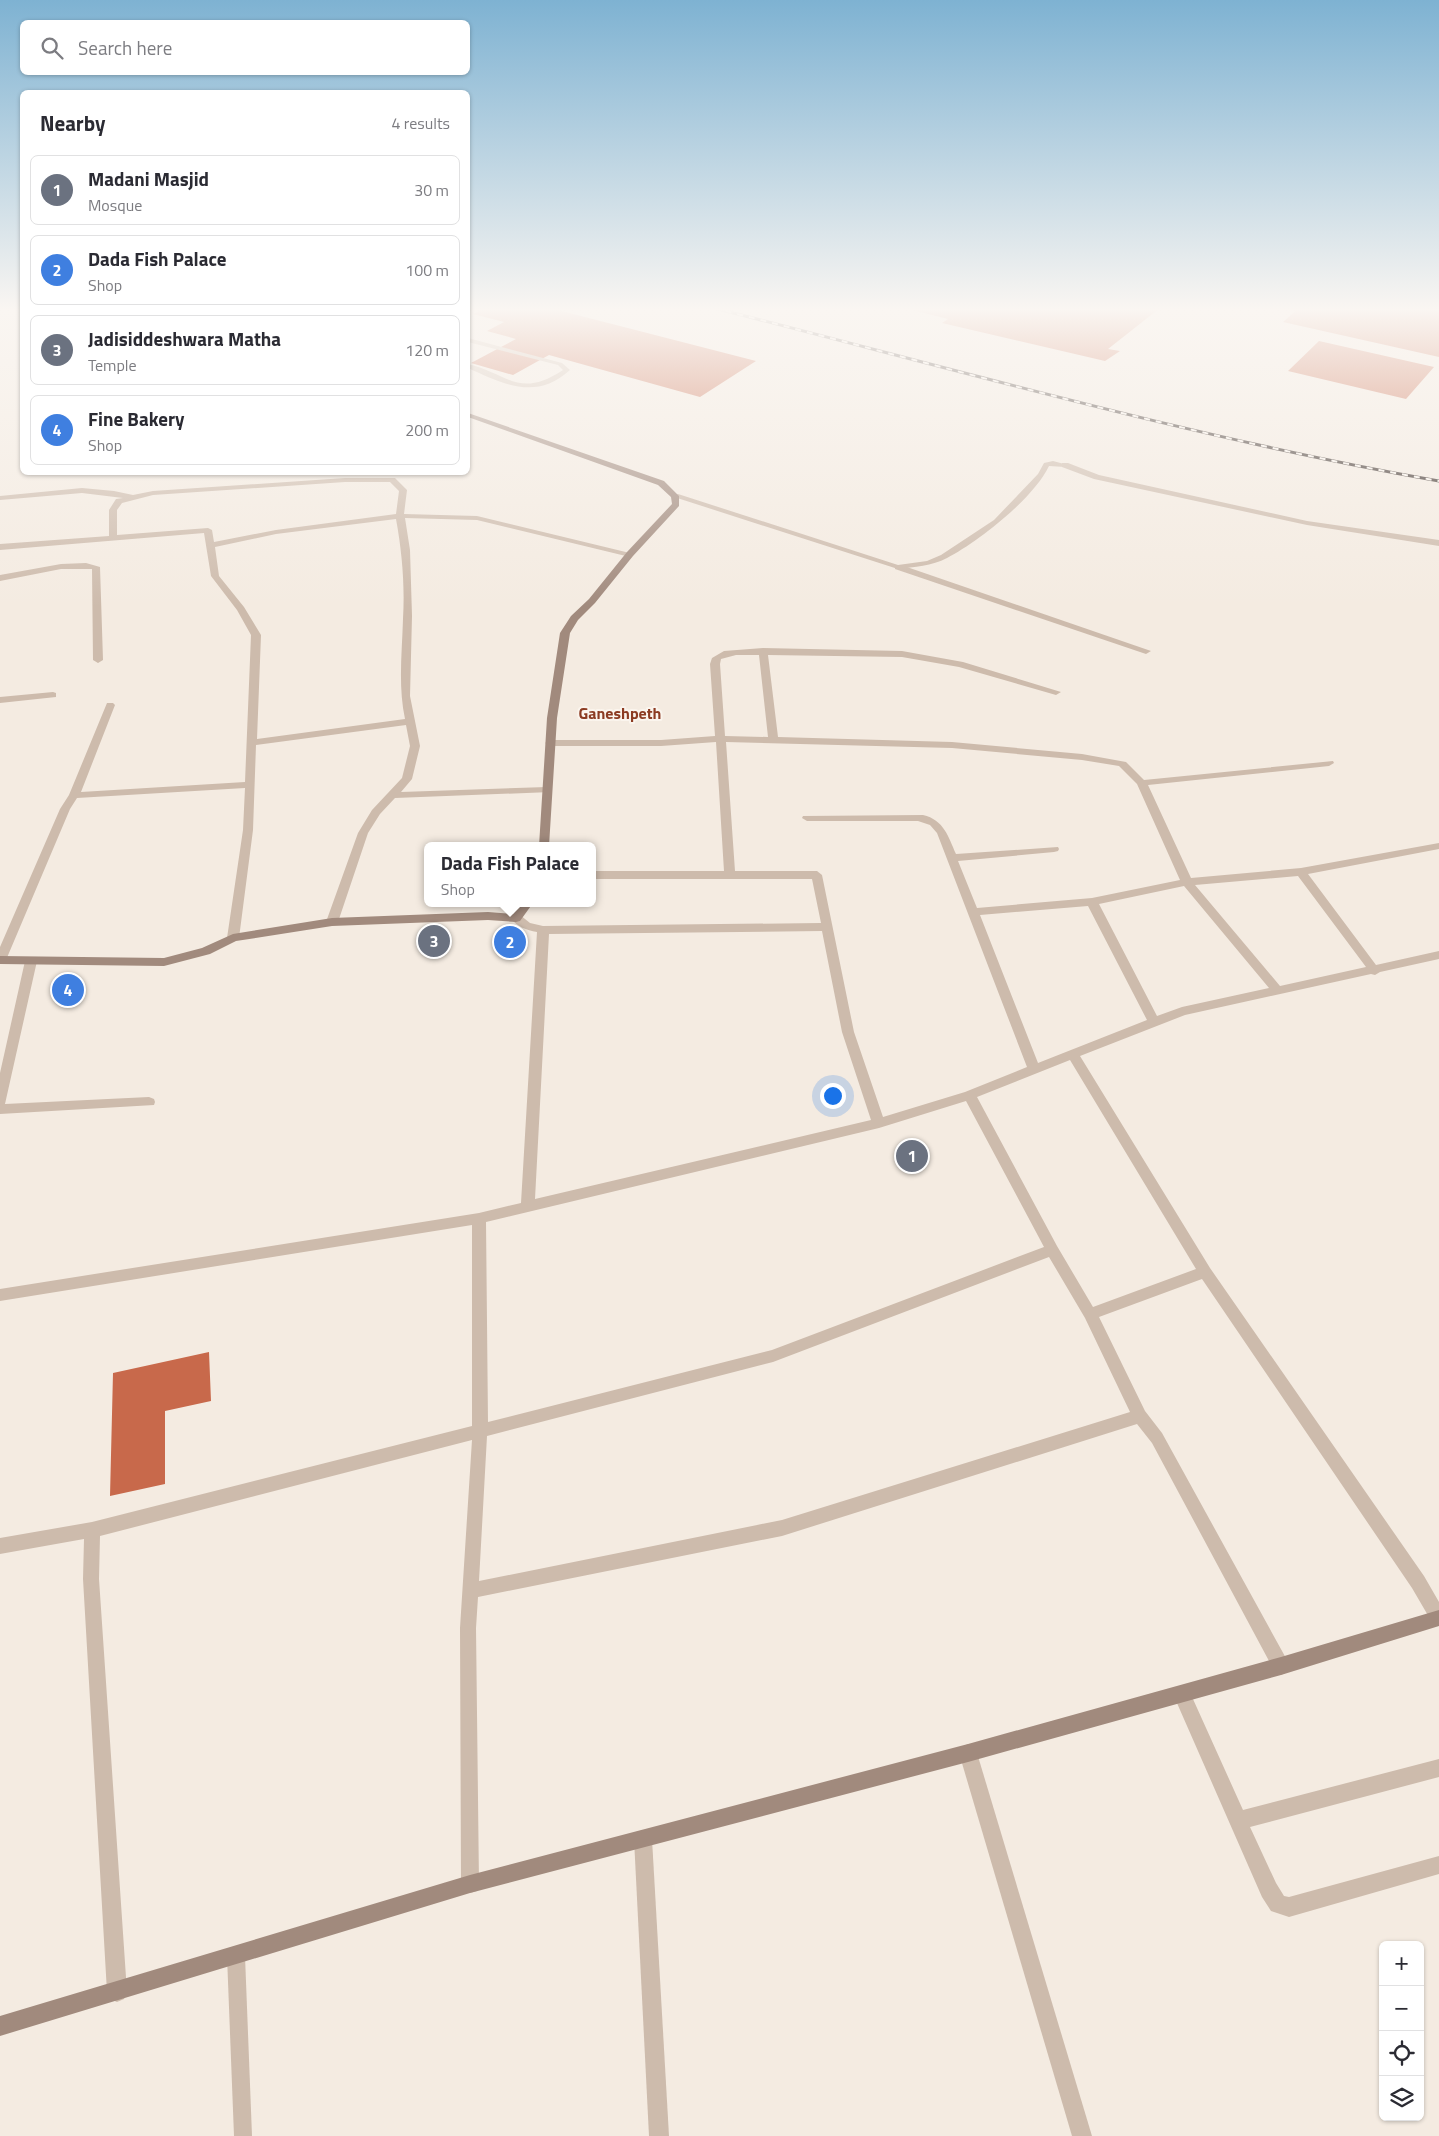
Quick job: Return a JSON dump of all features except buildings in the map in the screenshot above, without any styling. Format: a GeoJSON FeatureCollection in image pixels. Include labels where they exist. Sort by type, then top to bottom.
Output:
{"type":"FeatureCollection","features":[{"type":"Feature","properties":{"kind":"street"},"geometry":{"type":"LineString","coordinates":[[470,416],[661,483],[675,496],[676,504],[630,554],[592,601],[574,618],[565,633],[550,742],[544,842]]}},
{"type":"Feature","properties":{"kind":"street"},"geometry":{"type":"LineString","coordinates":[[1065,466],[1096,477],[1307,523],[1439,543]]}},
{"type":"Feature","properties":{"kind":"street"},"geometry":{"type":"LineString","coordinates":[[113,538],[113,510],[119,501],[152,493],[345,480],[392,480],[403,490],[400,516],[406,550],[408,616],[404,696],[415,746],[407,779],[376,812],[363,833],[332,922]]}},
{"type":"Feature","properties":{"kind":"street"},"geometry":{"type":"LineString","coordinates":[[0,498],[90,490],[106,491],[130,497]]}},
{"type":"Feature","properties":{"kind":"street"},"geometry":{"type":"LineString","coordinates":[[211,545],[276,532],[400,516],[477,518],[630,554]]}},
{"type":"Feature","properties":{"kind":"street"},"geometry":{"type":"LineString","coordinates":[[0,547],[208,530],[215,576],[256,635],[248,830],[233,938]]}},
{"type":"Feature","properties":{"kind":"street"},"geometry":{"type":"LineString","coordinates":[[0,578],[66,566],[89,565],[96,567],[98,660]]}},
{"type":"Feature","properties":{"kind":"street"},"geometry":{"type":"LineString","coordinates":[[898,567],[1146,651]]}},
{"type":"Feature","properties":{"kind":"street"},"geometry":{"type":"LineString","coordinates":[[730,875],[716,672],[717,658],[730,653],[763,651],[902,654],[960,664],[1056,692]]}},
{"type":"Feature","properties":{"kind":"street"},"geometry":{"type":"LineString","coordinates":[[763,651],[773,741]]}},
{"type":"Feature","properties":{"kind":"street"},"geometry":{"type":"LineString","coordinates":[[0,700],[53,695]]}},
{"type":"Feature","properties":{"kind":"street"},"geometry":{"type":"LineString","coordinates":[[110,705],[74,795],[65,809],[0,960],[164,962],[206,951],[233,938],[332,922],[488,916],[516,918],[526,926],[543,930],[828,927]]}},
{"type":"Feature","properties":{"kind":"street"},"geometry":{"type":"LineString","coordinates":[[252,743],[410,721]]}},
{"type":"Feature","properties":{"kind":"street"},"geometry":{"type":"LineString","coordinates":[[550,742],[662,743],[722,739],[952,745],[1082,757],[1122,764],[1142,783],[1187,882],[1278,991]]}},
{"type":"Feature","properties":{"kind":"street"},"geometry":{"type":"LineString","coordinates":[[1142,783],[1329,762]]}},
{"type":"Feature","properties":{"kind":"street"},"geometry":{"type":"LineString","coordinates":[[74,795],[251,785]]}},
{"type":"Feature","properties":{"kind":"street"},"geometry":{"type":"LineString","coordinates":[[392,795],[547,790]]}},
{"type":"Feature","properties":{"kind":"street"},"geometry":{"type":"LineString","coordinates":[[807,818],[913,816],[928,818],[936,824],[942,833],[952,858],[1034,1070]]}},
{"type":"Feature","properties":{"kind":"street"},"geometry":{"type":"LineString","coordinates":[[972,912],[1092,902],[1187,882],[1301,872],[1439,846]]}},
{"type":"Feature","properties":{"kind":"street"},"geometry":{"type":"LineString","coordinates":[[952,858],[1054,849]]}},
{"type":"Feature","properties":{"kind":"street"},"geometry":{"type":"LineString","coordinates":[[1301,872],[1375,971]]}},
{"type":"Feature","properties":{"kind":"street"},"geometry":{"type":"LineString","coordinates":[[596,875],[817,875],[848,1032],[879,1123]]}},
{"type":"Feature","properties":{"kind":"street"},"geometry":{"type":"LineString","coordinates":[[1092,902],[1153,1021]]}},
{"type":"Feature","properties":{"kind":"street"},"geometry":{"type":"LineString","coordinates":[[516,918],[525,907]]}},
{"type":"Feature","properties":{"kind":"street"},"geometry":{"type":"LineString","coordinates":[[528,1206],[543,930]]}},
{"type":"Feature","properties":{"kind":"street"},"geometry":{"type":"LineString","coordinates":[[0,1295],[478,1218],[879,1123],[969,1095],[1153,1021],[1182,1012],[1375,971],[1439,955]]}},
{"type":"Feature","properties":{"kind":"street"},"geometry":{"type":"LineString","coordinates":[[0,1101],[31,961]]}},
{"type":"Feature","properties":{"kind":"street"},"geometry":{"type":"LineString","coordinates":[[0,2026],[470,1884],[968,1754],[1281,1666],[1439,1618],[1418,1582],[1205,1272],[1072,1054]]}},
{"type":"Feature","properties":{"kind":"street"},"geometry":{"type":"LineString","coordinates":[[969,1095],[1052,1250],[1090,1314],[1140,1416],[1157,1438],[1281,1666]]}},
{"type":"Feature","properties":{"kind":"street"},"geometry":{"type":"LineString","coordinates":[[0,1109],[149,1102]]}},
{"type":"Feature","properties":{"kind":"street"},"geometry":{"type":"LineString","coordinates":[[470,1884],[469,1592],[480,1429],[478,1218]]}},
{"type":"Feature","properties":{"kind":"street"},"geometry":{"type":"LineString","coordinates":[[0,1546],[92,1530],[480,1429],[773,1356],[1052,1250]]}},
{"type":"Feature","properties":{"kind":"street"},"geometry":{"type":"LineString","coordinates":[[1090,1314],[1205,1272]]}},
{"type":"Feature","properties":{"kind":"street"},"geometry":{"type":"LineString","coordinates":[[469,1592],[782,1528],[1140,1416]]}},
{"type":"Feature","properties":{"kind":"street"},"geometry":{"type":"LineString","coordinates":[[92,1530],[91,1579],[117,1992]]}},
{"type":"Feature","properties":{"kind":"street"},"geometry":{"type":"LineString","coordinates":[[1182,1694],[1269,1890],[1278,1904],[1289,1907],[1439,1865]]}},
{"type":"Feature","properties":{"kind":"street"},"geometry":{"type":"LineString","coordinates":[[968,1754],[1082,2136]]}},
{"type":"Feature","properties":{"kind":"street"},"geometry":{"type":"LineString","coordinates":[[1238,1821],[1439,1768]]}},
{"type":"Feature","properties":{"kind":"street"},"geometry":{"type":"LineString","coordinates":[[643,1839],[659,2136]]}},
{"type":"Feature","properties":{"kind":"lane"},"geometry":{"type":"LineString","coordinates":[[675,496],[898,567],[928,563],[944,557],[997,522],[1040,475],[1046,464],[1053,463],[1065,466]]}},
{"type":"Feature","properties":{"kind":"lane"},"geometry":{"type":"LineString","coordinates":[[236,1956],[243,2136]]}},
{"type":"Feature","properties":{"kind":"railway"},"geometry":{"type":"LineString","coordinates":[[1102,408],[1347,464],[1439,481]]}},
{"type":"Feature","properties":{"kind":"place","name":"Jadisiddeshwara Matha"},"geometry":{"type":"Point","coordinates":[434,941]}},
{"type":"Feature","properties":{"kind":"place","name":"Dada Fish Palace"},"geometry":{"type":"Point","coordinates":[510,942]}},
{"type":"Feature","properties":{"kind":"place","name":"Fine Bakery"},"geometry":{"type":"Point","coordinates":[68,990]}},
{"type":"Feature","properties":{"kind":"place","name":"Madani Masjid"},"geometry":{"type":"Point","coordinates":[912,1156]}},
{"type":"Feature","properties":{"kind":"district","name":"Ganeshpeth"},"geometry":{"type":"Point","coordinates":[620,713]}}]}
